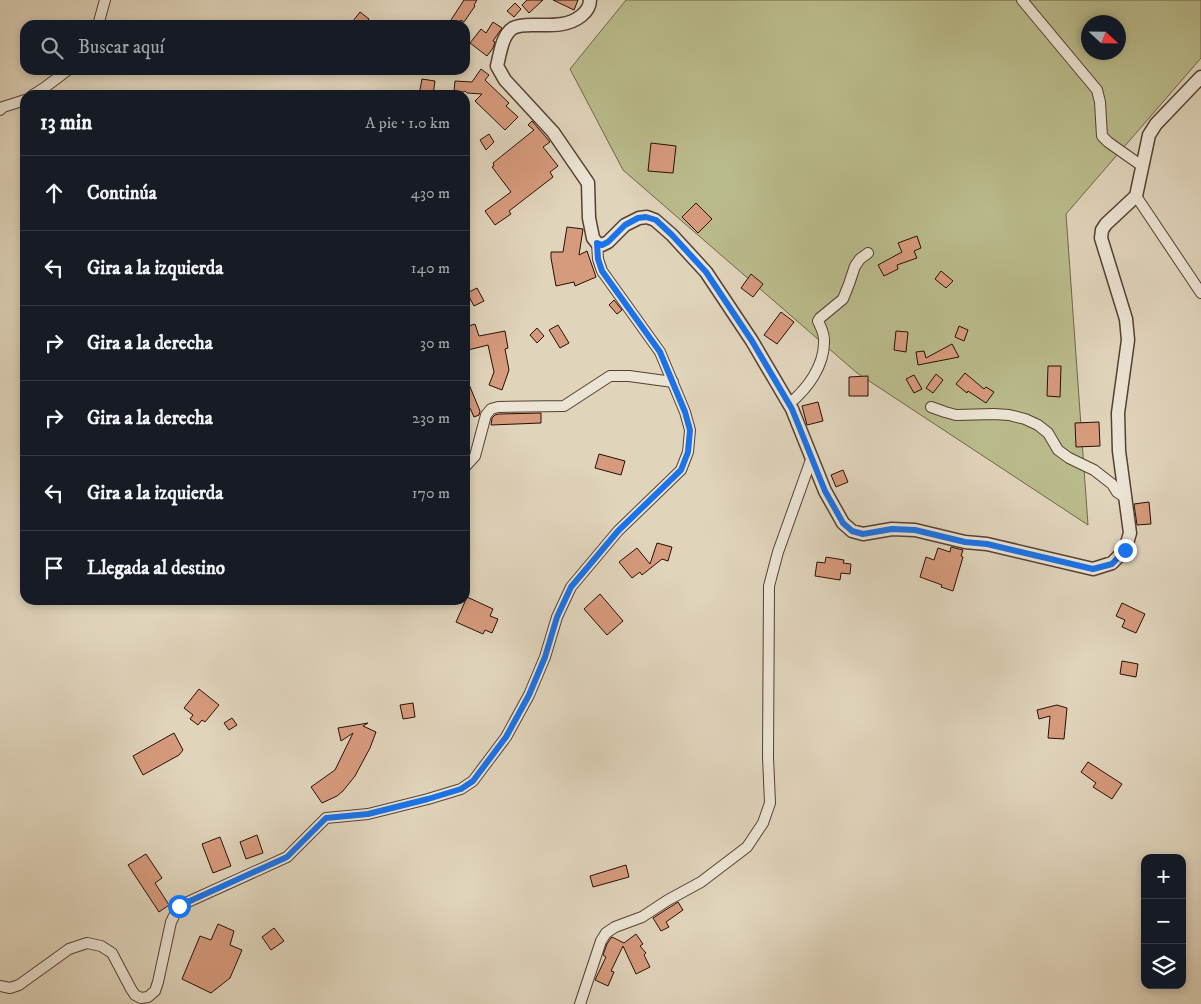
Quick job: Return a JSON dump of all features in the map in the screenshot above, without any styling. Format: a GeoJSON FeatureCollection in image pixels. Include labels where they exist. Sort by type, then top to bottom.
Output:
{"type":"FeatureCollection","features":[{"type":"Feature","properties":{"kind":"street"},"geometry":{"type":"LineString","coordinates":[[99,20],[105,0]]}},
{"type":"Feature","properties":{"kind":"street"},"geometry":{"type":"LineString","coordinates":[[590,0],[590,5],[585,13],[577,20],[566,24],[524,25],[512,29],[503,41],[497,66],[505,80],[553,132],[588,183],[589,218],[593,238],[597,243],[602,245],[608,242],[625,225],[638,218],[646,217],[656,220],[706,272],[752,341],[789,404],[825,491],[843,523],[852,531],[863,534],[892,529],[915,530],[965,542],[987,544],[1093,569],[1112,564],[1125,550],[1130,533],[1120,451],[1118,413],[1128,340],[1126,319],[1101,238],[1102,230],[1136,196],[1149,135],[1156,124],[1201,78]]}},
{"type":"Feature","properties":{"kind":"street"},"geometry":{"type":"LineString","coordinates":[[1022,0],[1097,90],[1100,102],[1102,136],[1142,166]]}},
{"type":"Feature","properties":{"kind":"street"},"geometry":{"type":"LineString","coordinates":[[41,90],[61,75]]}},
{"type":"Feature","properties":{"kind":"street"},"geometry":{"type":"LineString","coordinates":[[0,110],[20,102]]}},
{"type":"Feature","properties":{"kind":"street"},"geometry":{"type":"LineString","coordinates":[[1136,196],[1201,293]]}},
{"type":"Feature","properties":{"kind":"street"},"geometry":{"type":"LineString","coordinates":[[0,986],[10,988],[19,985],[69,949],[87,943],[101,946],[112,953],[135,995],[141,998],[148,997],[155,991],[171,922],[179,906],[287,857],[326,818],[368,814],[428,799],[461,789],[473,781],[506,737],[529,695],[545,657],[557,617],[571,587],[618,531],[681,470],[688,452],[690,430],[685,412],[660,352],[602,271],[598,259],[597,243]]}},
{"type":"Feature","properties":{"kind":"street"},"geometry":{"type":"LineString","coordinates":[[789,404],[807,386],[818,369],[824,340],[818,321],[843,299],[854,266],[868,253]]}},
{"type":"Feature","properties":{"kind":"street"},"geometry":{"type":"LineString","coordinates":[[470,462],[475,456],[486,415],[491,409],[498,407],[564,406],[610,376],[629,376],[673,382]]}},
{"type":"Feature","properties":{"kind":"street"},"geometry":{"type":"LineString","coordinates":[[931,407],[956,415],[1008,415],[1026,419],[1048,433],[1058,450],[1069,458],[1094,470],[1126,498]]}},
{"type":"Feature","properties":{"kind":"street"},"geometry":{"type":"LineString","coordinates":[[580,1004],[601,941],[606,933],[614,927],[642,917],[701,882],[747,847],[763,823],[770,803],[768,757],[769,586],[778,552],[812,457]]}},
{"type":"Feature","properties":{"kind":"green space"},"geometry":{"type":"Polygon","coordinates":[[[626,0],[1201,0],[1201,58],[1066,214],[1088,525],[857,373],[623,170],[570,69],[626,0]]]}},
{"type":"Feature","properties":{"kind":"building"},"geometry":{"type":"Polygon","coordinates":[[[464,0],[477,0],[465,20],[451,20],[464,0]]]}},
{"type":"Feature","properties":{"kind":"building"},"geometry":{"type":"Polygon","coordinates":[[[527,0],[543,0],[529,13],[522,5],[527,0]]]}},
{"type":"Feature","properties":{"kind":"building"},"geometry":{"type":"Polygon","coordinates":[[[553,0],[578,0],[574,10],[553,0]]]}},
{"type":"Feature","properties":{"kind":"building"},"geometry":{"type":"Polygon","coordinates":[[[515,3],[521,9],[514,17],[507,11],[515,3]]]}},
{"type":"Feature","properties":{"kind":"building"},"geometry":{"type":"Polygon","coordinates":[[[360,12],[369,19],[368,20],[354,20],[360,12]]]}},
{"type":"Feature","properties":{"kind":"building"},"geometry":{"type":"Polygon","coordinates":[[[493,22],[502,28],[493,41],[495,42],[493,48],[487,56],[470,43],[481,29],[486,33],[493,22]]]}},
{"type":"Feature","properties":{"kind":"building"},"geometry":{"type":"Polygon","coordinates":[[[481,69],[489,75],[485,80],[509,103],[506,106],[518,117],[505,130],[475,101],[482,94],[470,93],[470,90],[454,90],[455,81],[472,82],[481,69]]]}},
{"type":"Feature","properties":{"kind":"building"},"geometry":{"type":"Polygon","coordinates":[[[422,79],[435,81],[434,90],[420,90],[422,79]]]}},
{"type":"Feature","properties":{"kind":"building"},"geometry":{"type":"Polygon","coordinates":[[[532,121],[550,142],[543,147],[558,166],[550,172],[553,177],[509,211],[511,214],[495,225],[485,211],[511,192],[492,167],[494,166],[493,163],[534,130],[528,125],[532,121]]]}},
{"type":"Feature","properties":{"kind":"building"},"geometry":{"type":"Polygon","coordinates":[[[489,134],[494,142],[486,150],[480,140],[489,134]]]}},
{"type":"Feature","properties":{"kind":"building"},"geometry":{"type":"Polygon","coordinates":[[[651,143],[676,146],[673,173],[648,171],[651,143]]]}},
{"type":"Feature","properties":{"kind":"building"},"geometry":{"type":"Polygon","coordinates":[[[696,203],[712,219],[698,233],[682,217],[696,203]]]}},
{"type":"Feature","properties":{"kind":"building"},"geometry":{"type":"Polygon","coordinates":[[[567,227],[583,229],[579,255],[587,251],[596,277],[575,286],[574,282],[556,286],[551,252],[563,252],[567,227]]]}},
{"type":"Feature","properties":{"kind":"building"},"geometry":{"type":"Polygon","coordinates":[[[917,236],[921,248],[914,251],[917,258],[897,265],[898,269],[884,276],[878,265],[902,252],[898,243],[917,236]]]}},
{"type":"Feature","properties":{"kind":"building"},"geometry":{"type":"Polygon","coordinates":[[[941,271],[953,281],[946,288],[935,279],[941,271]]]}},
{"type":"Feature","properties":{"kind":"building"},"geometry":{"type":"Polygon","coordinates":[[[751,274],[763,284],[753,297],[741,288],[751,274]]]}},
{"type":"Feature","properties":{"kind":"building"},"geometry":{"type":"Polygon","coordinates":[[[477,288],[484,301],[474,306],[470,299],[470,292],[477,288]]]}},
{"type":"Feature","properties":{"kind":"building"},"geometry":{"type":"Polygon","coordinates":[[[614,300],[622,310],[617,314],[609,305],[614,300]]]}},
{"type":"Feature","properties":{"kind":"building"},"geometry":{"type":"Polygon","coordinates":[[[781,312],[794,322],[777,344],[764,335],[781,312]]]}},
{"type":"Feature","properties":{"kind":"building"},"geometry":{"type":"Polygon","coordinates":[[[475,324],[479,336],[505,331],[508,348],[505,349],[509,370],[502,390],[489,385],[494,372],[488,345],[470,350],[470,326],[475,324]]]}},
{"type":"Feature","properties":{"kind":"building"},"geometry":{"type":"Polygon","coordinates":[[[558,325],[569,343],[560,348],[549,330],[558,325]]]}},
{"type":"Feature","properties":{"kind":"building"},"geometry":{"type":"Polygon","coordinates":[[[959,326],[968,330],[964,341],[955,337],[959,326]]]}},
{"type":"Feature","properties":{"kind":"building"},"geometry":{"type":"Polygon","coordinates":[[[537,328],[544,336],[537,343],[530,335],[537,328]]]}},
{"type":"Feature","properties":{"kind":"building"},"geometry":{"type":"Polygon","coordinates":[[[896,331],[908,332],[906,352],[894,350],[896,331]]]}},
{"type":"Feature","properties":{"kind":"building"},"geometry":{"type":"Polygon","coordinates":[[[952,344],[959,357],[918,365],[916,352],[924,351],[926,358],[952,344]]]}},
{"type":"Feature","properties":{"kind":"building"},"geometry":{"type":"Polygon","coordinates":[[[1048,366],[1061,366],[1060,397],[1047,396],[1048,366]]]}},
{"type":"Feature","properties":{"kind":"building"},"geometry":{"type":"Polygon","coordinates":[[[965,373],[984,389],[986,387],[994,392],[986,403],[968,391],[967,393],[956,384],[965,373]]]}},
{"type":"Feature","properties":{"kind":"building"},"geometry":{"type":"Polygon","coordinates":[[[936,374],[943,380],[933,393],[926,388],[936,374]]]}},
{"type":"Feature","properties":{"kind":"building"},"geometry":{"type":"Polygon","coordinates":[[[914,375],[922,389],[914,393],[906,379],[914,375]]]}},
{"type":"Feature","properties":{"kind":"building"},"geometry":{"type":"Polygon","coordinates":[[[868,376],[868,396],[849,396],[849,377],[868,376]]]}},
{"type":"Feature","properties":{"kind":"building"},"geometry":{"type":"Polygon","coordinates":[[[470,387],[480,411],[479,415],[474,417],[470,408],[470,387]]]}},
{"type":"Feature","properties":{"kind":"building"},"geometry":{"type":"Polygon","coordinates":[[[818,402],[823,421],[807,425],[802,406],[818,402]]]}},
{"type":"Feature","properties":{"kind":"building"},"geometry":{"type":"Polygon","coordinates":[[[541,413],[541,423],[491,425],[492,418],[499,414],[541,413]]]}},
{"type":"Feature","properties":{"kind":"building"},"geometry":{"type":"Polygon","coordinates":[[[1099,422],[1100,446],[1076,447],[1075,423],[1099,422]]]}},
{"type":"Feature","properties":{"kind":"building"},"geometry":{"type":"Polygon","coordinates":[[[599,454],[625,461],[621,475],[595,468],[599,454]]]}},
{"type":"Feature","properties":{"kind":"building"},"geometry":{"type":"Polygon","coordinates":[[[843,470],[848,482],[836,487],[831,475],[843,470]]]}},
{"type":"Feature","properties":{"kind":"building"},"geometry":{"type":"Polygon","coordinates":[[[1149,502],[1151,524],[1137,525],[1134,504],[1149,502]]]}},
{"type":"Feature","properties":{"kind":"building"},"geometry":{"type":"Polygon","coordinates":[[[657,543],[672,547],[668,561],[662,559],[642,575],[640,572],[632,578],[619,562],[637,548],[650,564],[657,543]]]}},
{"type":"Feature","properties":{"kind":"building"},"geometry":{"type":"Polygon","coordinates":[[[951,547],[963,550],[961,556],[963,557],[953,591],[920,577],[926,557],[934,560],[938,548],[950,552],[951,547]]]}},
{"type":"Feature","properties":{"kind":"building"},"geometry":{"type":"Polygon","coordinates":[[[826,557],[844,560],[843,563],[851,564],[850,574],[841,573],[840,580],[815,576],[817,562],[825,563],[826,557]]]}},
{"type":"Feature","properties":{"kind":"building"},"geometry":{"type":"Polygon","coordinates":[[[600,594],[623,621],[607,635],[584,609],[600,594]]]}},
{"type":"Feature","properties":{"kind":"building"},"geometry":{"type":"Polygon","coordinates":[[[470,598],[493,609],[490,616],[498,619],[492,633],[485,630],[483,634],[456,622],[463,605],[470,605],[470,598]]]}},
{"type":"Feature","properties":{"kind":"building"},"geometry":{"type":"Polygon","coordinates":[[[1122,603],[1145,614],[1136,633],[1122,627],[1125,620],[1116,616],[1122,603]]]}},
{"type":"Feature","properties":{"kind":"building"},"geometry":{"type":"Polygon","coordinates":[[[1122,661],[1138,664],[1136,677],[1120,674],[1122,661]]]}},
{"type":"Feature","properties":{"kind":"building"},"geometry":{"type":"Polygon","coordinates":[[[199,689],[219,705],[205,722],[202,720],[198,725],[190,719],[193,715],[184,708],[199,689]]]}},
{"type":"Feature","properties":{"kind":"building"},"geometry":{"type":"Polygon","coordinates":[[[413,703],[415,717],[403,719],[400,705],[413,703]]]}},
{"type":"Feature","properties":{"kind":"building"},"geometry":{"type":"Polygon","coordinates":[[[1057,705],[1067,708],[1064,739],[1048,738],[1050,716],[1039,719],[1037,710],[1057,705]]]}},
{"type":"Feature","properties":{"kind":"building"},"geometry":{"type":"Polygon","coordinates":[[[232,718],[237,725],[229,730],[224,723],[232,718]]]}},
{"type":"Feature","properties":{"kind":"building"},"geometry":{"type":"Polygon","coordinates":[[[368,723],[363,726],[376,732],[355,776],[337,796],[322,803],[311,787],[335,770],[353,733],[341,741],[338,728],[368,723]]]}},
{"type":"Feature","properties":{"kind":"building"},"geometry":{"type":"Polygon","coordinates":[[[174,733],[183,750],[179,755],[143,775],[133,756],[174,733]]]}},
{"type":"Feature","properties":{"kind":"building"},"geometry":{"type":"Polygon","coordinates":[[[1088,762],[1122,784],[1112,799],[1093,787],[1096,783],[1081,772],[1088,762]]]}},
{"type":"Feature","properties":{"kind":"building"},"geometry":{"type":"Polygon","coordinates":[[[257,835],[263,853],[246,859],[240,842],[257,835]]]}},
{"type":"Feature","properties":{"kind":"building"},"geometry":{"type":"Polygon","coordinates":[[[220,837],[231,866],[213,873],[202,844],[220,837]]]}},
{"type":"Feature","properties":{"kind":"building"},"geometry":{"type":"Polygon","coordinates":[[[146,854],[162,878],[155,883],[169,905],[159,912],[128,865],[146,854]]]}},
{"type":"Feature","properties":{"kind":"building"},"geometry":{"type":"Polygon","coordinates":[[[626,865],[629,877],[593,887],[590,876],[626,865]]]}},
{"type":"Feature","properties":{"kind":"building"},"geometry":{"type":"Polygon","coordinates":[[[678,902],[683,910],[666,922],[669,927],[661,931],[653,918],[678,902]]]}},
{"type":"Feature","properties":{"kind":"building"},"geometry":{"type":"Polygon","coordinates":[[[218,924],[234,931],[230,945],[242,950],[230,978],[211,993],[182,979],[200,936],[211,940],[218,924]]]}},
{"type":"Feature","properties":{"kind":"building"},"geometry":{"type":"Polygon","coordinates":[[[274,928],[284,941],[271,950],[262,937],[274,928]]]}},
{"type":"Feature","properties":{"kind":"building"},"geometry":{"type":"Polygon","coordinates":[[[636,934],[643,944],[640,946],[646,953],[644,955],[650,967],[636,974],[623,946],[611,971],[614,972],[608,986],[595,980],[606,957],[603,955],[611,938],[624,943],[636,934]]]}},
{"type":"Feature","properties":{"kind":"route"},"geometry":{"type":"LineString","coordinates":[[179,906],[287,857],[326,818],[368,814],[461,789],[473,781],[506,737],[529,695],[545,657],[557,617],[571,587],[618,531],[681,470],[688,452],[690,430],[685,412],[660,352],[602,271],[598,259],[597,243],[602,245],[608,242],[625,225],[638,218],[646,217],[656,220],[706,272],[752,341],[792,409],[825,491],[843,523],[852,531],[863,534],[892,529],[915,530],[965,542],[987,544],[1093,569],[1112,564],[1125,550]]}}]}
